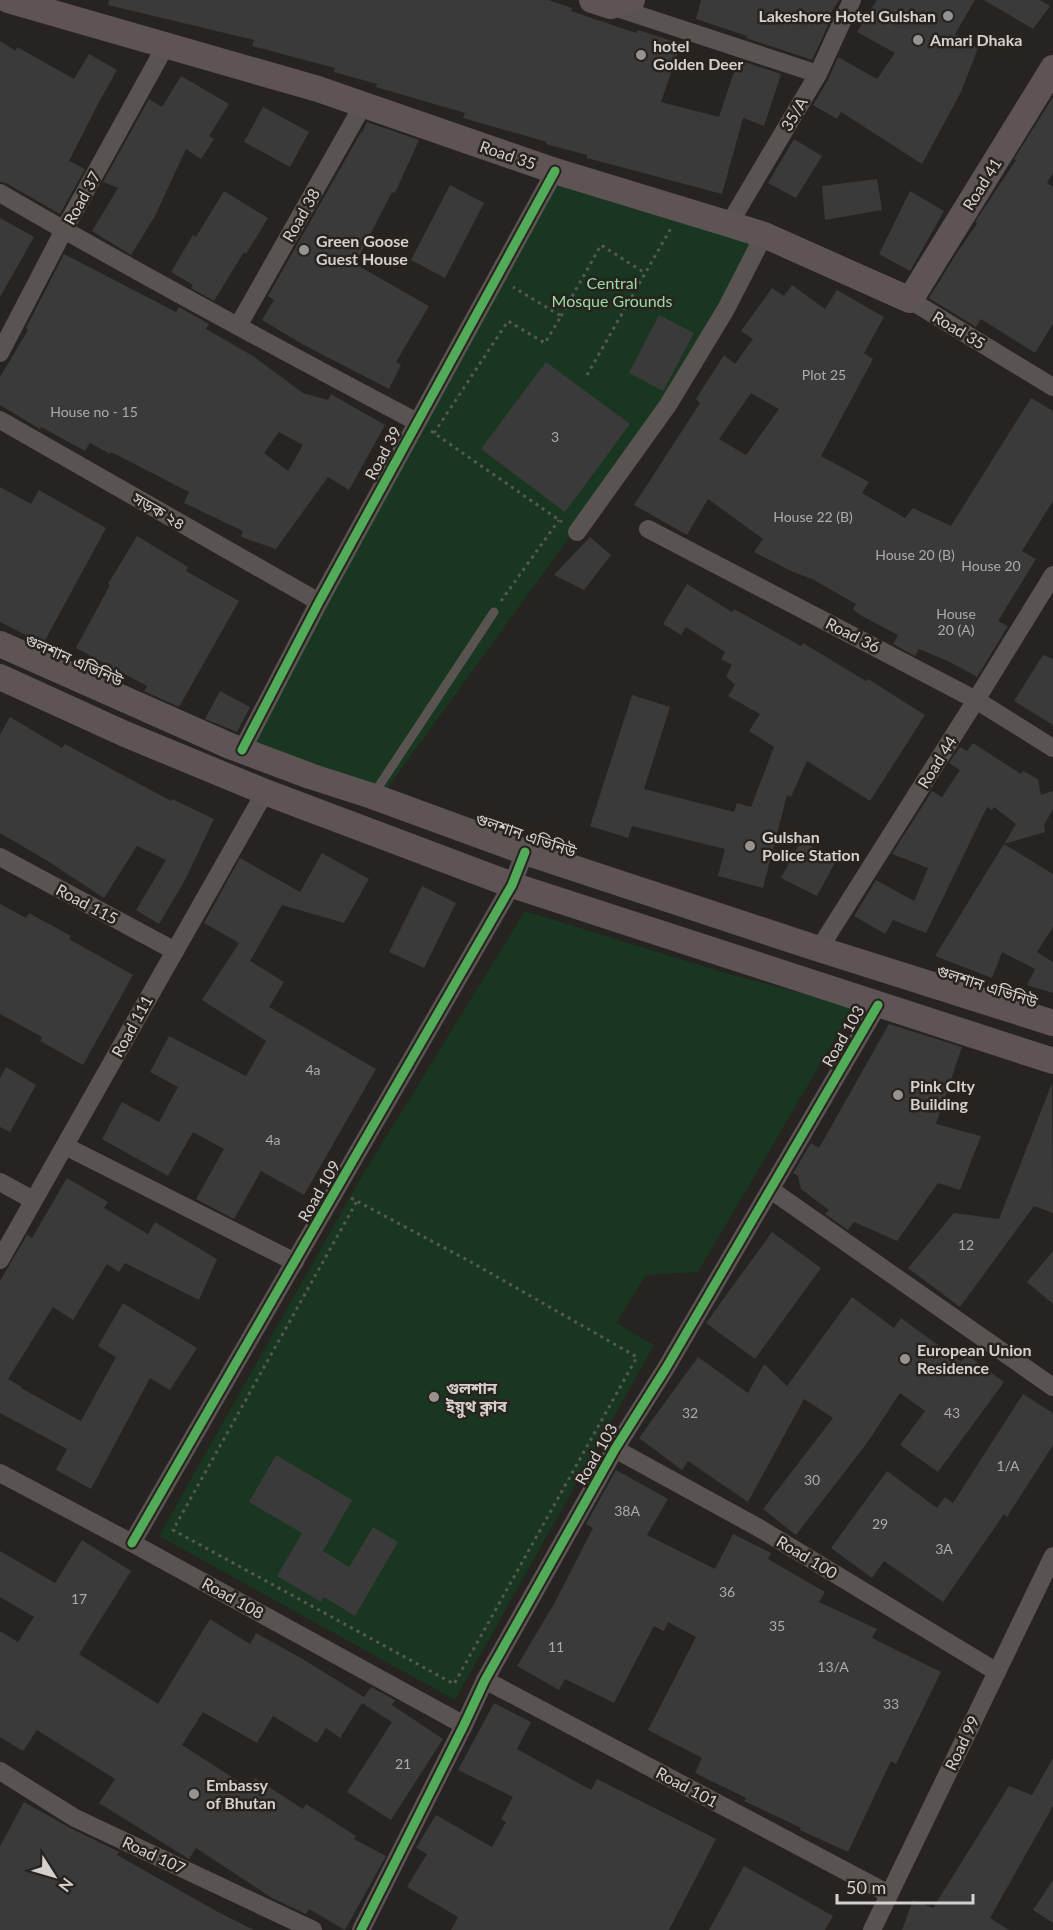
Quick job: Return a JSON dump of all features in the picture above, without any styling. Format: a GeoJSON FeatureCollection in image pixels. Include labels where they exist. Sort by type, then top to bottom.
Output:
{"type":"FeatureCollection","features":[{"type":"Feature","properties":{"kind":"main road","name":"Road 35"},"geometry":{"type":"LineString","coordinates":[[8,0],[318,89],[555,171],[682,208],[764,236],[910,300]]}},
{"type":"Feature","properties":{"kind":"main road","name":"Road 41"},"geometry":{"type":"LineString","coordinates":[[910,300],[1053,68]]}},
{"type":"Feature","properties":{"kind":"main road","name":"গুলশান এভিনিউ"},"geometry":{"type":"LineString","coordinates":[[0,644],[242,750],[525,852],[1053,1023]]}},
{"type":"Feature","properties":{"kind":"main road"},"geometry":{"type":"LineString","coordinates":[[0,677],[125,734],[265,792],[512,885],[1053,1061]]}},
{"type":"Feature","properties":{"kind":"street","name":"35/A"},"geometry":{"type":"LineString","coordinates":[[729,224],[818,74],[852,0]]}},
{"type":"Feature","properties":{"kind":"street"},"geometry":{"type":"LineString","coordinates":[[612,2],[818,74]]}},
{"type":"Feature","properties":{"kind":"street","name":"Road 37"},"geometry":{"type":"LineString","coordinates":[[0,353],[64,230],[166,45]]}},
{"type":"Feature","properties":{"kind":"street","name":"Road 38"},"geometry":{"type":"LineString","coordinates":[[238,326],[363,105]]}},
{"type":"Feature","properties":{"kind":"street","name":"Road 39"},"geometry":{"type":"LineString","coordinates":[[242,750],[319,602],[421,424],[496,277],[555,171]]}},
{"type":"Feature","properties":{"kind":"street"},"geometry":{"type":"LineString","coordinates":[[0,193],[238,326],[421,424]]}},
{"type":"Feature","properties":{"kind":"street"},"geometry":{"type":"LineString","coordinates":[[577,532],[668,405],[726,309],[764,236]]}},
{"type":"Feature","properties":{"kind":"street","name":"Road 35"},"geometry":{"type":"LineString","coordinates":[[910,300],[1053,387]]}},
{"type":"Feature","properties":{"kind":"street","name":"সড়ক ২৪"},"geometry":{"type":"LineString","coordinates":[[0,420],[319,602]]}},
{"type":"Feature","properties":{"kind":"street","name":"Road 36"},"geometry":{"type":"LineString","coordinates":[[648,529],[976,700],[1053,748]]}},
{"type":"Feature","properties":{"kind":"street","name":"Road 44"},"geometry":{"type":"LineString","coordinates":[[819,949],[1053,574]]}},
{"type":"Feature","properties":{"kind":"street","name":"Road 111"},"geometry":{"type":"LineString","coordinates":[[0,1260],[265,792]]}},
{"type":"Feature","properties":{"kind":"street","name":"Road 109"},"geometry":{"type":"LineString","coordinates":[[132,1543],[512,885],[525,852]]}},
{"type":"Feature","properties":{"kind":"street","name":"Road 115"},"geometry":{"type":"LineString","coordinates":[[0,857],[175,951]]}},
{"type":"Feature","properties":{"kind":"street","name":"Road 103"},"geometry":{"type":"LineString","coordinates":[[361,1930],[485,1680],[615,1449],[666,1368],[878,1005]]}},
{"type":"Feature","properties":{"kind":"street"},"geometry":{"type":"LineString","coordinates":[[65,1146],[295,1262]]}},
{"type":"Feature","properties":{"kind":"street"},"geometry":{"type":"LineString","coordinates":[[0,1182],[33,1200]]}},
{"type":"Feature","properties":{"kind":"street"},"geometry":{"type":"LineString","coordinates":[[771,1190],[1053,1387]]}},
{"type":"Feature","properties":{"kind":"street","name":"Road 100"},"geometry":{"type":"LineString","coordinates":[[615,1449],[759,1528],[997,1671]]}},
{"type":"Feature","properties":{"kind":"street","name":"Road 108"},"geometry":{"type":"LineString","coordinates":[[0,1473],[464,1725]]}},
{"type":"Feature","properties":{"kind":"street","name":"Road 99"},"geometry":{"type":"LineString","coordinates":[[872,1930],[1053,1556]]}},
{"type":"Feature","properties":{"kind":"street","name":"Road 101"},"geometry":{"type":"LineString","coordinates":[[485,1680],[889,1894]]}},
{"type":"Feature","properties":{"kind":"street","name":"Road 107"},"geometry":{"type":"LineString","coordinates":[[0,1771],[75,1818],[314,1930]]}},
{"type":"Feature","properties":{"kind":"lane"},"geometry":{"type":"LineString","coordinates":[[372,796],[494,612]]}},
{"type":"Feature","properties":{"kind":"path"},"geometry":{"type":"LineString","coordinates":[[587,375],[682,208]]}},
{"type":"Feature","properties":{"kind":"path"},"geometry":{"type":"LineString","coordinates":[[434,433],[508,321],[544,343],[601,245],[645,273]]}},
{"type":"Feature","properties":{"kind":"path"},"geometry":{"type":"LineString","coordinates":[[496,277],[561,316]]}},
{"type":"Feature","properties":{"kind":"path"},"geometry":{"type":"LineString","coordinates":[[421,424],[577,532]]}},
{"type":"Feature","properties":{"kind":"path"},"geometry":{"type":"LineString","coordinates":[[494,612],[559,520]]}},
{"type":"Feature","properties":{"kind":"path"},"geometry":{"type":"LineString","coordinates":[[336,1190],[357,1201],[471,1262],[638,1357],[454,1684],[173,1530],[357,1201]]}},
{"type":"Feature","properties":{"kind":"green space","name":"Central Mosque Grounds"},"geometry":{"type":"Polygon","coordinates":[[[559,175],[763,229],[722,309],[571,535],[384,793],[249,743],[559,175]]]}},
{"type":"Feature","properties":{"kind":"green space"},"geometry":{"type":"Polygon","coordinates":[[[525,911],[725,973],[854,1007],[698,1272],[646,1275],[616,1323],[654,1345],[455,1700],[159,1536],[359,1181],[525,911]]]}},
{"type":"Feature","properties":{"kind":"building"},"geometry":{"type":"Polygon","coordinates":[[[109,0],[548,0],[572,8],[571,11],[636,33],[638,30],[681,44],[661,102],[719,117],[738,60],[781,74],[764,126],[743,118],[722,194],[587,158],[587,155],[546,144],[547,142],[463,118],[465,113],[334,72],[335,68],[252,46],[254,40],[108,5],[109,0]]]}},
{"type":"Feature","properties":{"kind":"building"},"geometry":{"type":"Polygon","coordinates":[[[701,0],[839,0],[827,19],[830,21],[812,60],[696,19],[701,0]]]}},
{"type":"Feature","properties":{"kind":"building"},"geometry":{"type":"Polygon","coordinates":[[[877,0],[975,0],[955,34],[978,48],[961,92],[922,164],[841,112],[837,119],[813,105],[838,57],[877,79],[895,53],[857,32],[877,0]]]}},
{"type":"Feature","properties":{"kind":"building"},"geometry":{"type":"Polygon","coordinates":[[[984,0],[1040,0],[1050,6],[1033,29],[984,0]]]}},
{"type":"Feature","properties":{"kind":"building"},"geometry":{"type":"Polygon","coordinates":[[[0,41],[16,51],[17,47],[74,79],[89,54],[117,70],[69,161],[85,169],[60,214],[6,183],[0,182],[0,41]]]}},
{"type":"Feature","properties":{"kind":"building"},"geometry":{"type":"Polygon","coordinates":[[[181,76],[229,104],[209,136],[214,139],[201,159],[186,149],[155,216],[131,255],[92,231],[118,188],[103,182],[149,99],[162,107],[181,76]]]}},
{"type":"Feature","properties":{"kind":"building"},"geometry":{"type":"Polygon","coordinates":[[[1053,97],[1053,173],[1047,183],[1053,187],[1053,324],[1035,353],[981,319],[976,327],[929,298],[977,224],[975,222],[1016,160],[1014,159],[1053,97]]]}},
{"type":"Feature","properties":{"kind":"building"},"geometry":{"type":"Polygon","coordinates":[[[263,107],[309,132],[290,167],[244,142],[263,107]]]}},
{"type":"Feature","properties":{"kind":"building"},"geometry":{"type":"Polygon","coordinates":[[[367,122],[419,140],[395,193],[392,192],[355,264],[429,306],[396,362],[401,365],[389,389],[302,344],[262,320],[274,300],[268,296],[367,122]]]}},
{"type":"Feature","properties":{"kind":"building"},"geometry":{"type":"Polygon","coordinates":[[[794,139],[822,156],[796,198],[768,183],[794,139]]]}},
{"type":"Feature","properties":{"kind":"building"},"geometry":{"type":"Polygon","coordinates":[[[877,179],[882,210],[825,220],[822,186],[877,179]]]}},
{"type":"Feature","properties":{"kind":"building"},"geometry":{"type":"Polygon","coordinates":[[[450,185],[484,203],[445,278],[411,260],[450,185]]]}},
{"type":"Feature","properties":{"kind":"building"},"geometry":{"type":"Polygon","coordinates":[[[224,191],[268,218],[214,301],[191,288],[193,285],[171,272],[193,235],[196,237],[224,191]]]}},
{"type":"Feature","properties":{"kind":"building"},"geometry":{"type":"Polygon","coordinates":[[[910,191],[944,211],[910,271],[879,254],[910,191]]]}},
{"type":"Feature","properties":{"kind":"building"},"geometry":{"type":"Polygon","coordinates":[[[0,218],[34,237],[0,297],[0,218]]]}},
{"type":"Feature","properties":{"kind":"building"},"geometry":{"type":"Polygon","coordinates":[[[64,254],[176,312],[179,307],[209,324],[206,329],[253,356],[303,393],[328,400],[331,394],[385,425],[349,490],[328,477],[276,549],[241,537],[243,531],[184,503],[189,492],[90,443],[85,451],[41,427],[40,429],[0,405],[0,377],[28,330],[26,328],[64,254]],[[279,432],[264,453],[288,471],[303,445],[279,432]]]}},
{"type":"Feature","properties":{"kind":"building"},"geometry":{"type":"Polygon","coordinates":[[[792,285],[825,309],[837,290],[884,317],[864,353],[873,359],[821,456],[869,482],[862,493],[905,518],[913,508],[951,526],[1031,398],[1053,411],[1053,501],[1022,551],[1036,559],[998,621],[1008,626],[977,677],[919,649],[915,656],[893,644],[898,635],[860,615],[853,609],[856,604],[812,579],[754,552],[763,539],[708,499],[687,535],[634,505],[700,403],[696,399],[724,355],[735,364],[753,339],[741,331],[772,288],[784,296],[792,285]],[[751,393],[719,439],[746,455],[779,409],[751,393]]]}},
{"type":"Feature","properties":{"kind":"building"},"geometry":{"type":"Polygon","coordinates":[[[659,315],[694,333],[663,391],[629,373],[659,315]]]}},
{"type":"Feature","properties":{"kind":"building"},"geometry":{"type":"Polygon","coordinates":[[[546,362],[630,424],[565,512],[481,449],[546,362]]]}},
{"type":"Feature","properties":{"kind":"building"},"geometry":{"type":"Polygon","coordinates":[[[0,487],[31,504],[39,490],[106,528],[43,644],[0,622],[0,487]]]}},
{"type":"Feature","properties":{"kind":"building"},"geometry":{"type":"Polygon","coordinates":[[[137,536],[188,567],[186,571],[239,601],[179,707],[144,691],[147,686],[76,648],[110,585],[108,584],[137,536]]]}},
{"type":"Feature","properties":{"kind":"building"},"geometry":{"type":"Polygon","coordinates":[[[590,537],[611,555],[584,590],[554,575],[590,537]]]}},
{"type":"Feature","properties":{"kind":"building"},"geometry":{"type":"Polygon","coordinates":[[[687,584],[732,612],[734,609],[801,646],[803,643],[866,681],[868,679],[925,715],[870,801],[807,761],[791,797],[787,795],[763,888],[718,876],[725,849],[632,826],[628,838],[590,826],[632,695],[670,707],[644,789],[734,812],[737,803],[751,807],[774,747],[749,731],[760,714],[728,696],[735,685],[726,676],[732,665],[721,659],[725,652],[686,627],[681,635],[663,624],[687,584]]]}},
{"type":"Feature","properties":{"kind":"building"},"geometry":{"type":"Polygon","coordinates":[[[1043,655],[1053,659],[1053,725],[1014,701],[1043,655]]]}},
{"type":"Feature","properties":{"kind":"building"},"geometry":{"type":"Polygon","coordinates":[[[220,691],[250,707],[237,732],[205,719],[220,691]]]}},
{"type":"Feature","properties":{"kind":"building"},"geometry":{"type":"Polygon","coordinates":[[[10,717],[62,748],[65,744],[171,801],[172,799],[214,819],[185,880],[159,924],[136,910],[166,860],[137,846],[104,898],[0,833],[0,735],[10,717]]]}},
{"type":"Feature","properties":{"kind":"building"},"geometry":{"type":"Polygon","coordinates":[[[973,743],[1021,774],[1023,771],[1038,779],[1041,795],[1053,791],[1053,809],[1044,825],[1045,832],[1004,844],[1016,824],[994,807],[992,810],[987,807],[926,933],[893,920],[885,934],[854,916],[876,880],[914,901],[928,868],[892,854],[932,791],[942,797],[960,770],[949,763],[960,747],[967,751],[973,743]]]}},
{"type":"Feature","properties":{"kind":"building"},"geometry":{"type":"Polygon","coordinates":[[[801,841],[837,859],[817,896],[781,878],[801,841]]]}},
{"type":"Feature","properties":{"kind":"building"},"geometry":{"type":"Polygon","coordinates":[[[1004,844],[1053,874],[1053,927],[1037,952],[1053,962],[1053,993],[1027,985],[1035,969],[1002,952],[992,978],[935,956],[1004,844]]]}},
{"type":"Feature","properties":{"kind":"building"},"geometry":{"type":"Polygon","coordinates":[[[322,853],[369,879],[344,923],[282,905],[250,961],[284,982],[269,1007],[376,1069],[304,1195],[261,1171],[234,1219],[196,1199],[224,1149],[193,1132],[168,1176],[102,1139],[122,1102],[159,1122],[178,1087],[150,1072],[169,1036],[246,1076],[266,1041],[202,1000],[239,943],[204,923],[240,858],[300,892],[322,853]]]}},
{"type":"Feature","properties":{"kind":"building"},"geometry":{"type":"Polygon","coordinates":[[[422,886],[456,903],[424,968],[389,952],[422,886]]]}},
{"type":"Feature","properties":{"kind":"building"},"geometry":{"type":"Polygon","coordinates":[[[0,904],[26,918],[29,913],[71,936],[69,939],[133,975],[83,1065],[40,1041],[42,1037],[0,1014],[0,904]]]}},
{"type":"Feature","properties":{"kind":"building"},"geometry":{"type":"Polygon","coordinates":[[[889,1024],[962,1047],[936,1124],[981,1136],[960,1190],[938,1183],[897,1241],[854,1222],[848,1230],[825,1214],[829,1210],[801,1189],[798,1176],[793,1173],[811,1143],[819,1148],[889,1024]]]}},
{"type":"Feature","properties":{"kind":"building"},"geometry":{"type":"Polygon","coordinates":[[[6,1067],[36,1085],[10,1132],[0,1127],[0,1078],[6,1067]]]}},
{"type":"Feature","properties":{"kind":"building"},"geometry":{"type":"Polygon","coordinates":[[[1052,1083],[1053,1213],[1034,1206],[960,1307],[908,1268],[954,1213],[999,1219],[1052,1083]]]}},
{"type":"Feature","properties":{"kind":"building"},"geometry":{"type":"Polygon","coordinates":[[[67,1178],[108,1202],[104,1208],[148,1234],[155,1222],[217,1259],[199,1300],[125,1263],[119,1272],[107,1264],[73,1320],[53,1307],[8,1379],[81,1421],[116,1357],[98,1346],[123,1303],[197,1348],[170,1390],[150,1378],[91,1489],[56,1470],[67,1449],[0,1413],[0,1281],[27,1235],[32,1238],[67,1178]]]}},
{"type":"Feature","properties":{"kind":"building"},"geometry":{"type":"Polygon","coordinates":[[[772,1232],[821,1268],[755,1359],[706,1323],[772,1232]]]}},
{"type":"Feature","properties":{"kind":"building"},"geometry":{"type":"Polygon","coordinates":[[[1053,1251],[1053,1304],[1027,1282],[1053,1251]]]}},
{"type":"Feature","properties":{"kind":"building"},"geometry":{"type":"Polygon","coordinates":[[[852,1297],[894,1328],[901,1318],[961,1362],[966,1354],[1004,1382],[938,1472],[900,1445],[925,1411],[900,1393],[867,1443],[796,1535],[763,1509],[833,1418],[804,1399],[748,1502],[688,1461],[682,1470],[639,1438],[698,1357],[748,1393],[764,1364],[787,1386],[852,1297]]]}},
{"type":"Feature","properties":{"kind":"building"},"geometry":{"type":"Polygon","coordinates":[[[1023,1394],[1053,1413],[1053,1445],[1007,1517],[1004,1514],[943,1602],[884,1561],[872,1578],[831,1548],[887,1471],[937,1508],[945,1497],[953,1503],[1023,1394]]]}},
{"type":"Feature","properties":{"kind":"building"},"geometry":{"type":"Polygon","coordinates":[[[276,1455],[352,1500],[323,1551],[349,1567],[373,1527],[398,1542],[355,1616],[324,1597],[321,1602],[277,1576],[302,1533],[249,1502],[276,1455]]]}},
{"type":"Feature","properties":{"kind":"building"},"geometry":{"type":"Polygon","coordinates":[[[616,1470],[668,1499],[647,1535],[715,1569],[733,1534],[771,1553],[768,1559],[825,1592],[819,1602],[877,1629],[872,1638],[941,1672],[896,1764],[891,1761],[848,1852],[800,1830],[801,1828],[744,1801],[746,1798],[695,1773],[702,1758],[648,1730],[696,1637],[668,1622],[664,1631],[654,1626],[614,1703],[565,1679],[559,1690],[517,1666],[554,1604],[593,1528],[586,1524],[616,1470]]]}},
{"type":"Feature","properties":{"kind":"building"},"geometry":{"type":"Polygon","coordinates":[[[82,1540],[131,1571],[79,1654],[158,1704],[210,1619],[250,1644],[256,1633],[364,1697],[371,1687],[395,1700],[392,1705],[443,1739],[391,1820],[347,1792],[392,1722],[362,1703],[340,1738],[326,1728],[317,1743],[273,1716],[257,1743],[203,1712],[182,1745],[249,1788],[255,1778],[303,1809],[306,1804],[356,1836],[354,1839],[386,1856],[345,1930],[309,1909],[306,1914],[272,1898],[196,1848],[189,1859],[99,1803],[115,1779],[37,1730],[23,1751],[0,1737],[0,1631],[18,1642],[34,1617],[0,1597],[0,1551],[55,1583],[82,1540]]]}},
{"type":"Feature","properties":{"kind":"building"},"geometry":{"type":"Polygon","coordinates":[[[494,1703],[531,1722],[517,1749],[591,1790],[597,1779],[716,1839],[669,1930],[451,1930],[458,1917],[407,1887],[427,1854],[416,1848],[436,1815],[492,1847],[506,1822],[501,1819],[513,1797],[458,1770],[494,1703]]]}},
{"type":"Feature","properties":{"kind":"building"},"geometry":{"type":"Polygon","coordinates":[[[1053,1758],[1053,1806],[990,1918],[1009,1930],[902,1930],[913,1900],[933,1908],[1009,1786],[1032,1795],[1053,1758]]]}},
{"type":"Feature","properties":{"kind":"building"},"geometry":{"type":"Polygon","coordinates":[[[24,1802],[119,1852],[117,1855],[254,1930],[0,1930],[0,1846],[24,1802]]]}},
{"type":"Feature","properties":{"kind":"building"},"geometry":{"type":"Polygon","coordinates":[[[744,1866],[833,1916],[825,1930],[709,1930],[744,1866]]]}},
{"type":"Feature","properties":{"kind":"building"},"geometry":{"type":"Polygon","coordinates":[[[1053,1880],[1053,1923],[1033,1910],[1053,1880]]]}},
{"type":"Feature","properties":{"kind":"cycle path"},"geometry":{"type":"LineString","coordinates":[[242,750],[319,602],[555,171]]}},
{"type":"Feature","properties":{"kind":"cycle path"},"geometry":{"type":"LineString","coordinates":[[132,1543],[512,885],[525,852]]}},
{"type":"Feature","properties":{"kind":"cycle path"},"geometry":{"type":"LineString","coordinates":[[361,1930],[485,1680],[615,1449],[666,1368],[878,1005]]}},
{"type":"Feature","properties":{"kind":"place","name":"Lakeshore Hotel Gulshan"},"geometry":{"type":"Point","coordinates":[948,16]}},
{"type":"Feature","properties":{"kind":"place","name":"Amari Dhaka"},"geometry":{"type":"Point","coordinates":[918,40]}},
{"type":"Feature","properties":{"kind":"place","name":"hotel Golden Deer"},"geometry":{"type":"Point","coordinates":[641,55]}},
{"type":"Feature","properties":{"kind":"place","name":"Green Goose Guest House"},"geometry":{"type":"Point","coordinates":[304,250]}},
{"type":"Feature","properties":{"kind":"place","name":"Gulshan Police Station"},"geometry":{"type":"Point","coordinates":[750,846]}},
{"type":"Feature","properties":{"kind":"place","name":"Pink CIty Building"},"geometry":{"type":"Point","coordinates":[898,1095]}},
{"type":"Feature","properties":{"kind":"place","name":"European Union Residence"},"geometry":{"type":"Point","coordinates":[905,1359]}},
{"type":"Feature","properties":{"kind":"place","name":"গুলশান ইয়ুথ ক্লাব"},"geometry":{"type":"Point","coordinates":[434,1397]}},
{"type":"Feature","properties":{"kind":"place","name":"Embassy of Bhutan"},"geometry":{"type":"Point","coordinates":[194,1794]}}]}
